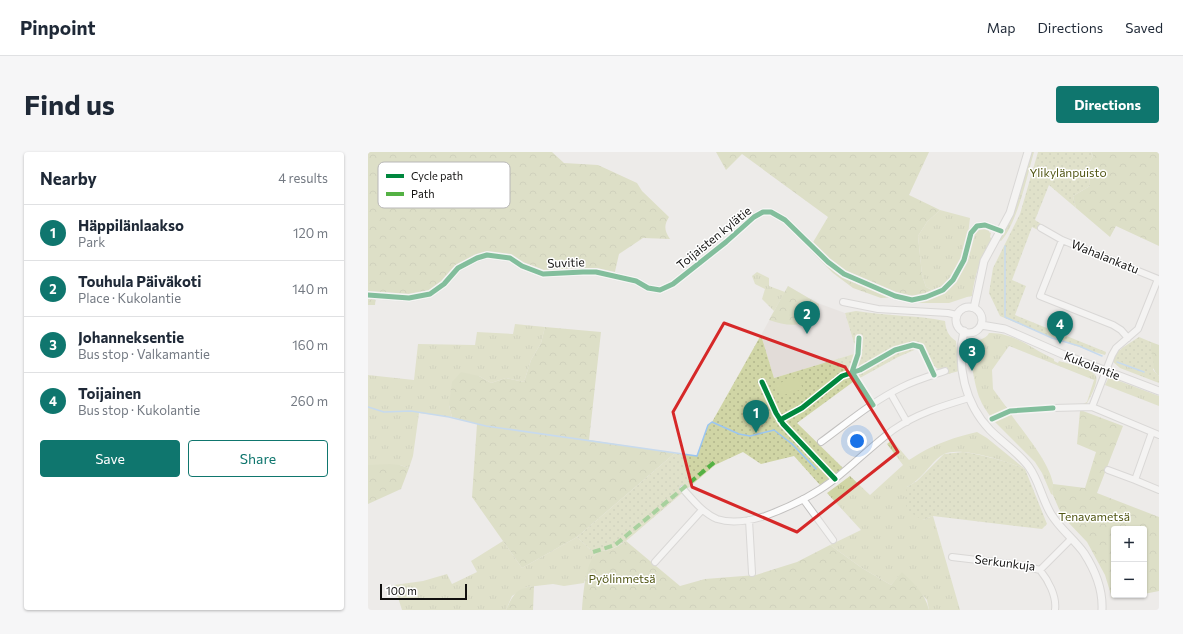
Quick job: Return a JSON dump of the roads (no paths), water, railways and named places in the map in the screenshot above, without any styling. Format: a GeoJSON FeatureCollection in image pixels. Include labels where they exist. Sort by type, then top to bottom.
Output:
{"type":"FeatureCollection","features":[{"type":"Feature","properties":{"kind":"street"},"geometry":{"type":"LineString","coordinates":[[974,308],[984,261],[1010,213],[1028,152]]}},
{"type":"Feature","properties":{"kind":"street","name":"Toijaisten kylätie"},"geometry":{"type":"LineString","coordinates":[[614,276],[636,281],[648,288],[657,290],[664,289],[673,284],[754,217],[763,212],[771,212],[785,220],[828,262],[844,274],[895,296],[912,300],[926,297],[943,290],[953,280],[964,260],[972,233],[977,226],[985,225],[1001,231]]}},
{"type":"Feature","properties":{"kind":"street","name":"Wahalankatu"},"geometry":{"type":"LineString","coordinates":[[1041,228],[1062,240],[1158,279],[1138,329],[1115,350],[1105,371],[1092,407]]}},
{"type":"Feature","properties":{"kind":"street"},"geometry":{"type":"LineString","coordinates":[[1062,240],[1040,296],[1113,326],[1121,330],[1128,338]]}},
{"type":"Feature","properties":{"kind":"street","name":"Suvitie"},"geometry":{"type":"LineString","coordinates":[[368,295],[409,298],[430,294],[444,284],[458,268],[477,258],[487,255],[510,258],[527,268],[543,274],[583,272],[614,276]]}},
{"type":"Feature","properties":{"kind":"street"},"geometry":{"type":"LineString","coordinates":[[844,302],[878,309],[948,313],[957,315]]}},
{"type":"Feature","properties":{"kind":"street"},"geometry":{"type":"LineString","coordinates":[[964,308],[974,308],[979,311],[982,316],[981,325],[973,332],[964,331],[957,325],[957,315],[964,308]]}},
{"type":"Feature","properties":{"kind":"street","name":"Kukolantie"},"geometry":{"type":"LineString","coordinates":[[981,325],[1005,329],[1062,354],[1159,391]]}},
{"type":"Feature","properties":{"kind":"street"},"geometry":{"type":"LineString","coordinates":[[964,331],[961,358],[969,398],[981,421],[1029,466],[1039,485],[1050,512],[1058,525],[1083,553],[1096,575],[1101,593],[1102,610]]}},
{"type":"Feature","properties":{"kind":"street"},"geometry":{"type":"LineString","coordinates":[[821,442],[891,394],[912,383],[945,371]]}},
{"type":"Feature","properties":{"kind":"street"},"geometry":{"type":"LineString","coordinates":[[891,394],[907,422]]}},
{"type":"Feature","properties":{"kind":"street"},"geometry":{"type":"LineString","coordinates":[[683,489],[702,510],[718,519],[739,522],[773,513],[803,499],[835,479],[881,440],[907,422],[936,409],[969,398]]}},
{"type":"Feature","properties":{"kind":"street"},"geometry":{"type":"LineString","coordinates":[[1053,408],[1092,407],[1159,435]]}},
{"type":"Feature","properties":{"kind":"street"},"geometry":{"type":"LineString","coordinates":[[1135,480],[1152,432]]}},
{"type":"Feature","properties":{"kind":"street"},"geometry":{"type":"LineString","coordinates":[[1108,470],[1159,490]]}},
{"type":"Feature","properties":{"kind":"street"},"geometry":{"type":"LineString","coordinates":[[803,499],[833,540]]}},
{"type":"Feature","properties":{"kind":"street"},"geometry":{"type":"LineString","coordinates":[[655,562],[702,510]]}},
{"type":"Feature","properties":{"kind":"street"},"geometry":{"type":"LineString","coordinates":[[749,520],[752,573]]}},
{"type":"Feature","properties":{"kind":"street","name":"Serkunkuja"},"geometry":{"type":"LineString","coordinates":[[952,557],[1020,565],[1040,570],[1071,539]]}},
{"type":"Feature","properties":{"kind":"street"},"geometry":{"type":"LineString","coordinates":[[1040,570],[1047,580],[1053,594],[1055,600],[1055,610]]}},
{"type":"Feature","properties":{"kind":"waterway"},"geometry":{"type":"LineString","coordinates":[[1005,246],[1005,317],[1052,338],[1079,346],[1102,356]]}},
{"type":"Feature","properties":{"kind":"waterway"},"geometry":{"type":"LineString","coordinates":[[1117,362],[1144,372]]}},
{"type":"Feature","properties":{"kind":"waterway"},"geometry":{"type":"LineString","coordinates":[[368,407],[384,412],[411,411],[449,417],[486,426],[697,456],[708,425],[712,422],[739,434],[750,436],[774,430],[792,444],[816,469]]}},
{"type":"Feature","properties":{"kind":"place","name":"Touhula Päiväkoti"},"geometry":{"type":"Point","coordinates":[807,334]}},
{"type":"Feature","properties":{"kind":"place","name":"Toijainen"},"geometry":{"type":"Point","coordinates":[1060,344]}},
{"type":"Feature","properties":{"kind":"place","name":"Johanneksentie"},"geometry":{"type":"Point","coordinates":[972,371]}},
{"type":"Feature","properties":{"kind":"place","name":"Häppilänlaakso"},"geometry":{"type":"Point","coordinates":[756,433]}},
{"type":"Feature","properties":{"kind":"park label","name":"Ylikylänpuisto"},"geometry":{"type":"Point","coordinates":[1068,173]}},
{"type":"Feature","properties":{"kind":"park label","name":"Tenavametsä"},"geometry":{"type":"Point","coordinates":[1094,517]}},
{"type":"Feature","properties":{"kind":"park label","name":"Pyölinmetsä"},"geometry":{"type":"Point","coordinates":[622,579]}}]}
